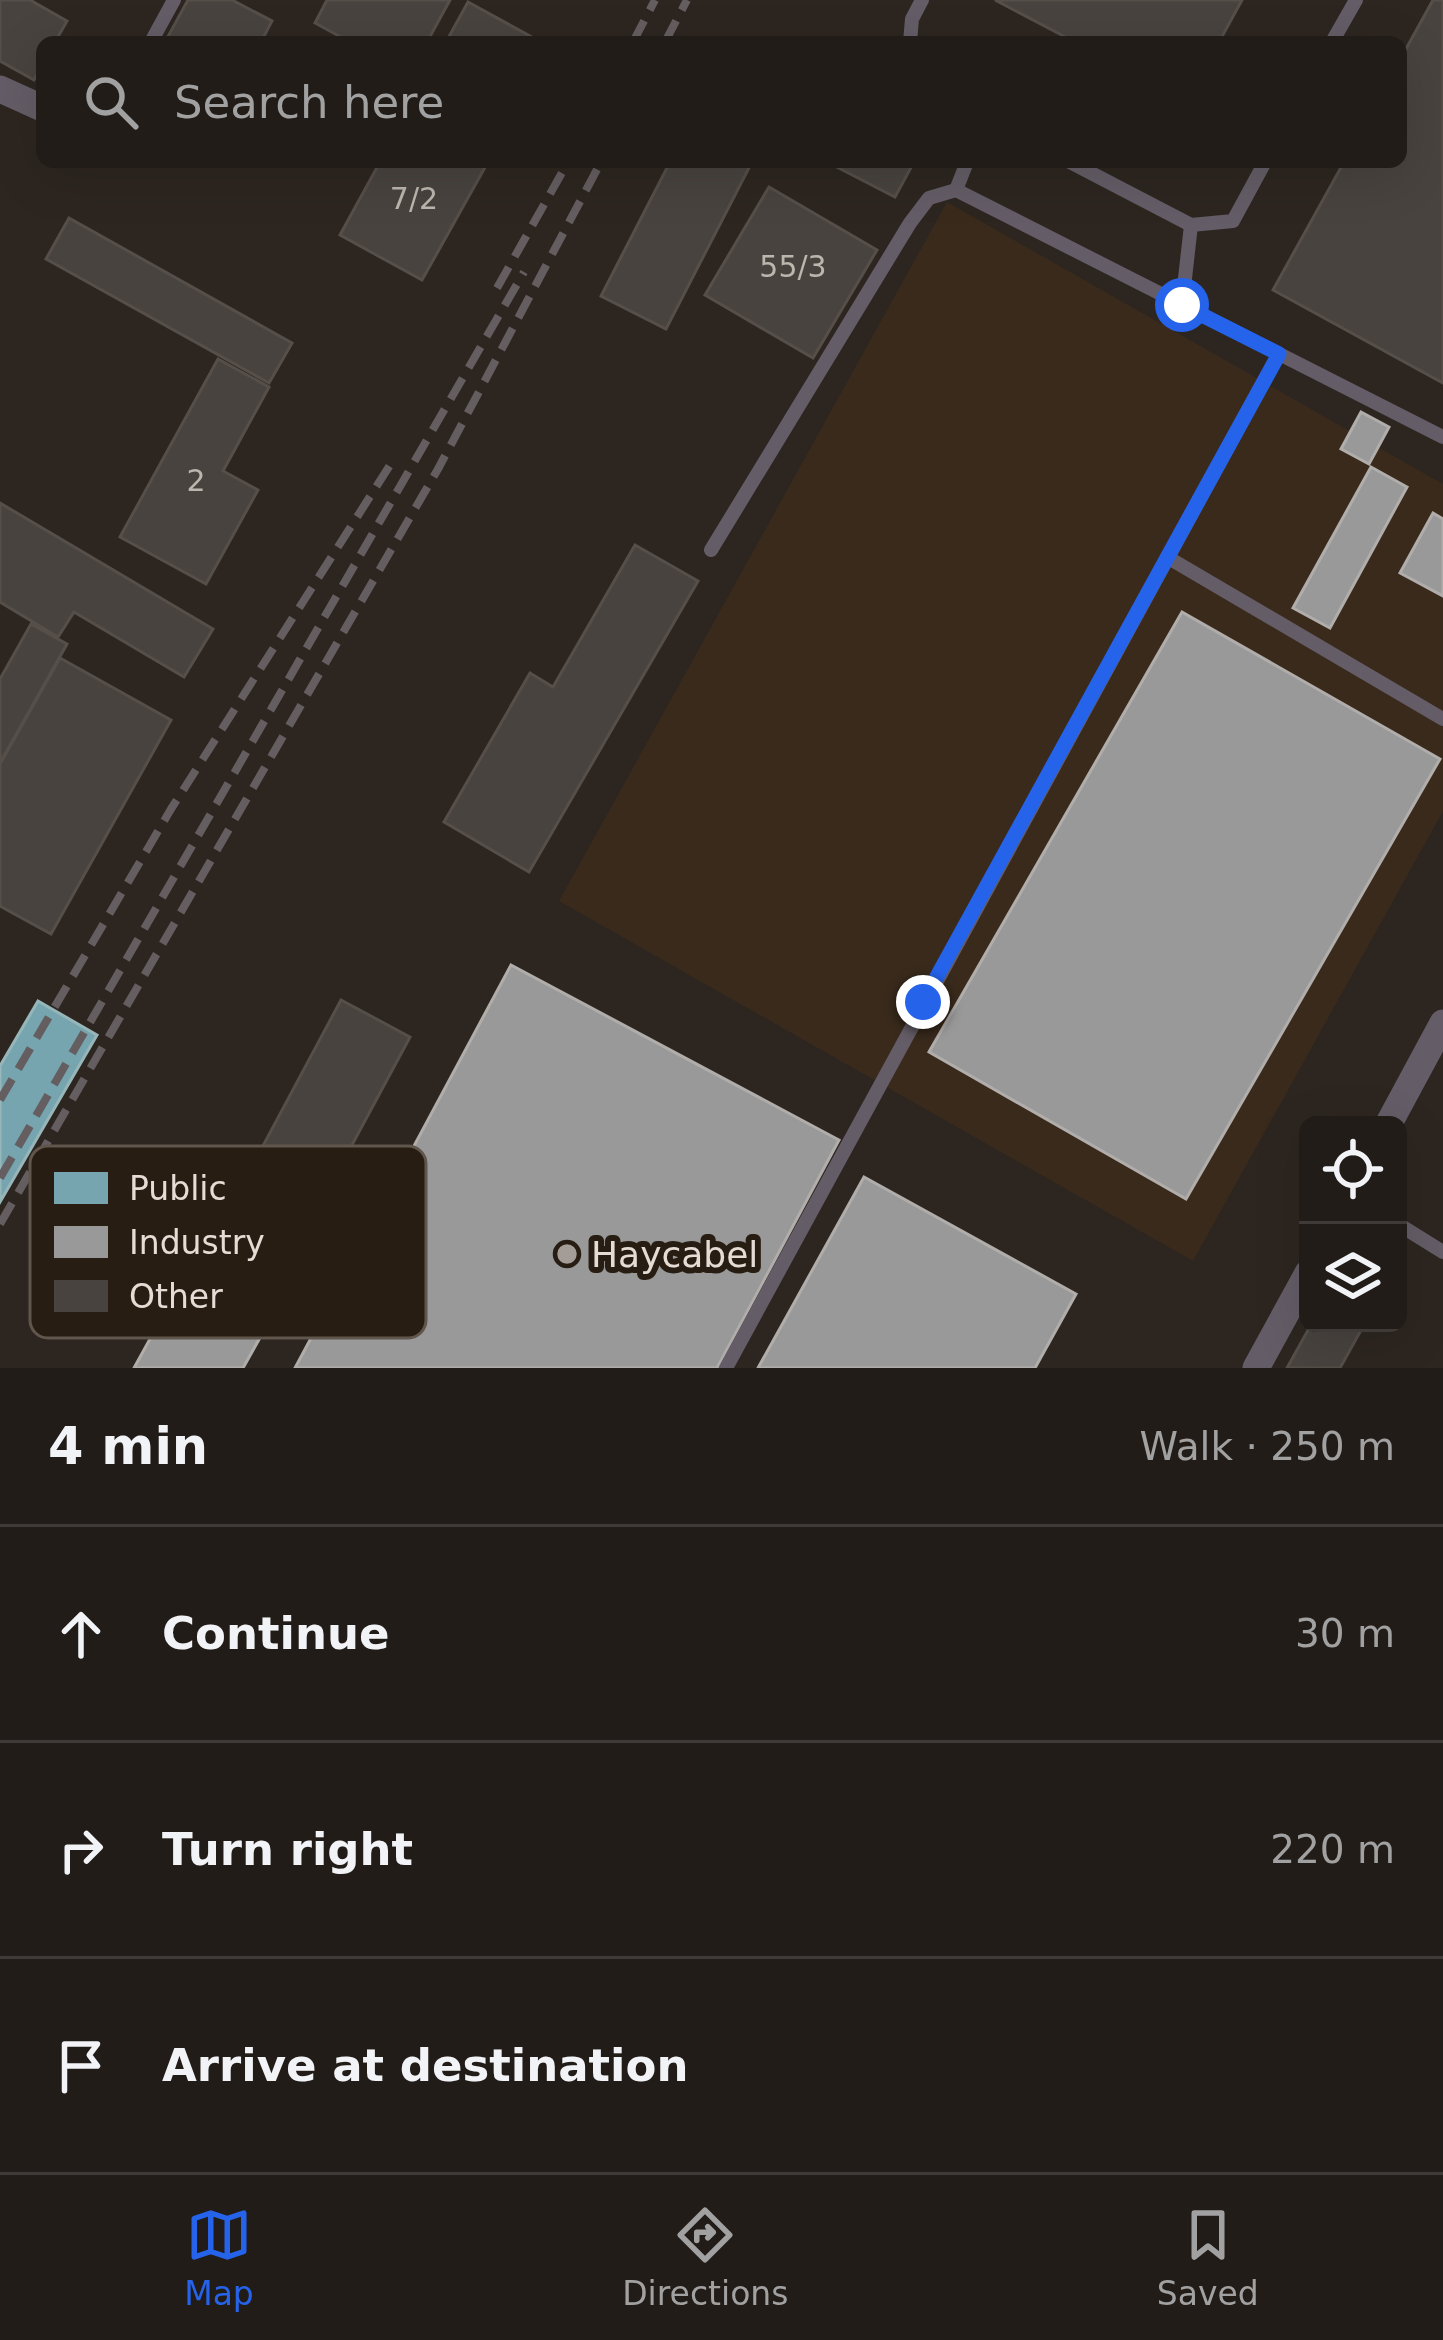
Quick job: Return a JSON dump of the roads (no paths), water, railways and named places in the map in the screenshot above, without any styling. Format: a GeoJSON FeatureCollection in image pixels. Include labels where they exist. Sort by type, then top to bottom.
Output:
{"type":"FeatureCollection","features":[{"type":"Feature","properties":{"kind":"street"},"geometry":{"type":"LineString","coordinates":[[0,89],[36,105]]}},
{"type":"Feature","properties":{"kind":"street"},"geometry":{"type":"LineString","coordinates":[[1393,1116],[1443,1023]]}},
{"type":"Feature","properties":{"kind":"street"},"geometry":{"type":"LineString","coordinates":[[1256,1368],[1299,1289]]}},
{"type":"Feature","properties":{"kind":"lane"},"geometry":{"type":"LineString","coordinates":[[154,36],[174,0]]}},
{"type":"Feature","properties":{"kind":"lane"},"geometry":{"type":"LineString","coordinates":[[911,36],[912,19],[922,0]]}},
{"type":"Feature","properties":{"kind":"lane"},"geometry":{"type":"LineString","coordinates":[[1335,36],[1356,0]]}},
{"type":"Feature","properties":{"kind":"lane"},"geometry":{"type":"LineString","coordinates":[[956,190],[965,168]]}},
{"type":"Feature","properties":{"kind":"lane"},"geometry":{"type":"LineString","coordinates":[[1082,168],[1191,225],[1233,221],[1262,168]]}},
{"type":"Feature","properties":{"kind":"lane"},"geometry":{"type":"LineString","coordinates":[[711,550],[910,224],[928,198],[956,190],[1443,437]]}},
{"type":"Feature","properties":{"kind":"lane"},"geometry":{"type":"LineString","coordinates":[[1182,305],[1191,225]]}},
{"type":"Feature","properties":{"kind":"lane"},"geometry":{"type":"LineString","coordinates":[[726,1368],[1279,354]]}},
{"type":"Feature","properties":{"kind":"lane"},"geometry":{"type":"LineString","coordinates":[[1167,557],[1443,719]]}},
{"type":"Feature","properties":{"kind":"lane"},"geometry":{"type":"LineString","coordinates":[[1407,1230],[1443,1252]]}},
{"type":"Feature","properties":{"kind":"railway"},"geometry":{"type":"LineString","coordinates":[[636,36],[655,0]]}},
{"type":"Feature","properties":{"kind":"railway"},"geometry":{"type":"LineString","coordinates":[[668,36],[687,0]]}},
{"type":"Feature","properties":{"kind":"railway"},"geometry":{"type":"LineString","coordinates":[[497,288],[565,168]]}},
{"type":"Feature","properties":{"kind":"railway"},"geometry":{"type":"LineString","coordinates":[[45,1146],[438,469],[598,168]]}},
{"type":"Feature","properties":{"kind":"railway"},"geometry":{"type":"LineString","coordinates":[[0,1178],[524,272]]}},
{"type":"Feature","properties":{"kind":"railway"},"geometry":{"type":"LineString","coordinates":[[0,1100],[171,809],[392,462]]}},
{"type":"Feature","properties":{"kind":"railway"},"geometry":{"type":"LineString","coordinates":[[0,1224],[30,1172]]}},
{"type":"Feature","properties":{"kind":"place","name":"Haycabel"},"geometry":{"type":"Point","coordinates":[567,1254]}}]}
